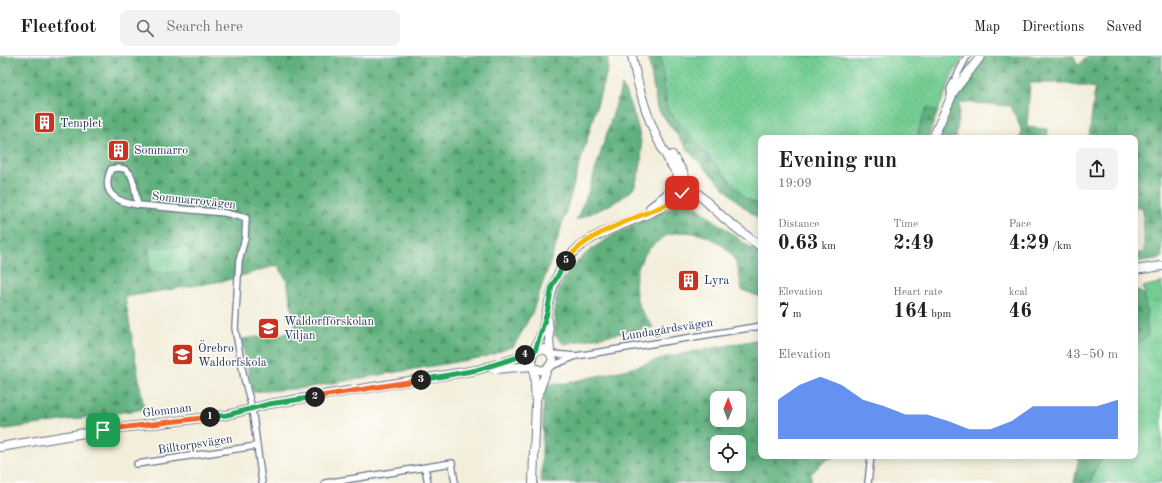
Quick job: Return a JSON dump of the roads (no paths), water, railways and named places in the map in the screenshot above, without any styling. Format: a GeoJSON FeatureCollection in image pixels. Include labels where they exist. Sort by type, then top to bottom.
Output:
{"type":"FeatureCollection","features":[{"type":"Feature","properties":{"kind":"street"},"geometry":{"type":"LineString","coordinates":[[632,56],[637,83],[648,115],[683,172],[687,182],[725,219],[758,245]]}},
{"type":"Feature","properties":{"kind":"street"},"geometry":{"type":"LineString","coordinates":[[951,97],[950,89],[967,56]]}},
{"type":"Feature","properties":{"kind":"street"},"geometry":{"type":"LineString","coordinates":[[934,135],[951,97],[981,56]]}},
{"type":"Feature","properties":{"kind":"street","name":"Sommarrovägen"},"geometry":{"type":"LineString","coordinates":[[138,205],[135,182],[131,174],[125,169],[117,167],[111,169],[108,180],[109,191],[114,197],[123,203],[138,205],[225,212],[246,218],[246,233],[239,261],[235,328],[244,378],[252,408]]}},
{"type":"Feature","properties":{"kind":"street"},"geometry":{"type":"LineString","coordinates":[[533,483],[536,402],[534,367],[531,360],[547,313],[552,286],[569,257],[584,243],[602,232],[666,205],[682,193],[687,182]]}},
{"type":"Feature","properties":{"kind":"street"},"geometry":{"type":"LineString","coordinates":[[1138,270],[1162,266]]}},
{"type":"Feature","properties":{"kind":"street"},"geometry":{"type":"LineString","coordinates":[[536,402],[552,360],[550,353],[547,313]]}},
{"type":"Feature","properties":{"kind":"street","name":"Lundagårdsvägen"},"geometry":{"type":"LineString","coordinates":[[548,368],[576,356],[758,326]]}},
{"type":"Feature","properties":{"kind":"street"},"geometry":{"type":"LineString","coordinates":[[534,352],[543,349],[550,353]]}},
{"type":"Feature","properties":{"kind":"street","name":"Glomman"},"geometry":{"type":"LineString","coordinates":[[477,370],[534,352]]}},
{"type":"Feature","properties":{"kind":"street","name":"Lundagårdsvägen"},"geometry":{"type":"LineString","coordinates":[[550,353],[576,356]]}},
{"type":"Feature","properties":{"kind":"street"},"geometry":{"type":"LineString","coordinates":[[534,367],[540,370],[548,368]]}},
{"type":"Feature","properties":{"kind":"street","name":"Glomman"},"geometry":{"type":"LineString","coordinates":[[0,447],[103,430],[227,415],[252,408],[477,370],[534,367]]}},
{"type":"Feature","properties":{"kind":"street"},"geometry":{"type":"LineString","coordinates":[[252,408],[262,483]]}},
{"type":"Feature","properties":{"kind":"street","name":"Billtorpsvägen"},"geometry":{"type":"LineString","coordinates":[[137,464],[256,446]]}},
{"type":"Feature","properties":{"kind":"street"},"geometry":{"type":"LineString","coordinates":[[868,483],[871,459]]}},
{"type":"Feature","properties":{"kind":"street"},"geometry":{"type":"LineString","coordinates":[[325,483],[452,463],[455,483]]}},
{"type":"Feature","properties":{"kind":"street"},"geometry":{"type":"LineString","coordinates":[[425,468],[428,483]]}},
{"type":"Feature","properties":{"kind":"place","name":"Templet"},"geometry":{"type":"Point","coordinates":[45,123]}},
{"type":"Feature","properties":{"kind":"place","name":"Sommarro"},"geometry":{"type":"Point","coordinates":[118,150]}},
{"type":"Feature","properties":{"kind":"place","name":"Lyra"},"geometry":{"type":"Point","coordinates":[689,280]}},
{"type":"Feature","properties":{"kind":"place","name":"Waldorfförskolan Viljan"},"geometry":{"type":"Point","coordinates":[268,328]}},
{"type":"Feature","properties":{"kind":"place","name":"Örebro Waldorfskola"},"geometry":{"type":"Point","coordinates":[183,355]}}]}
